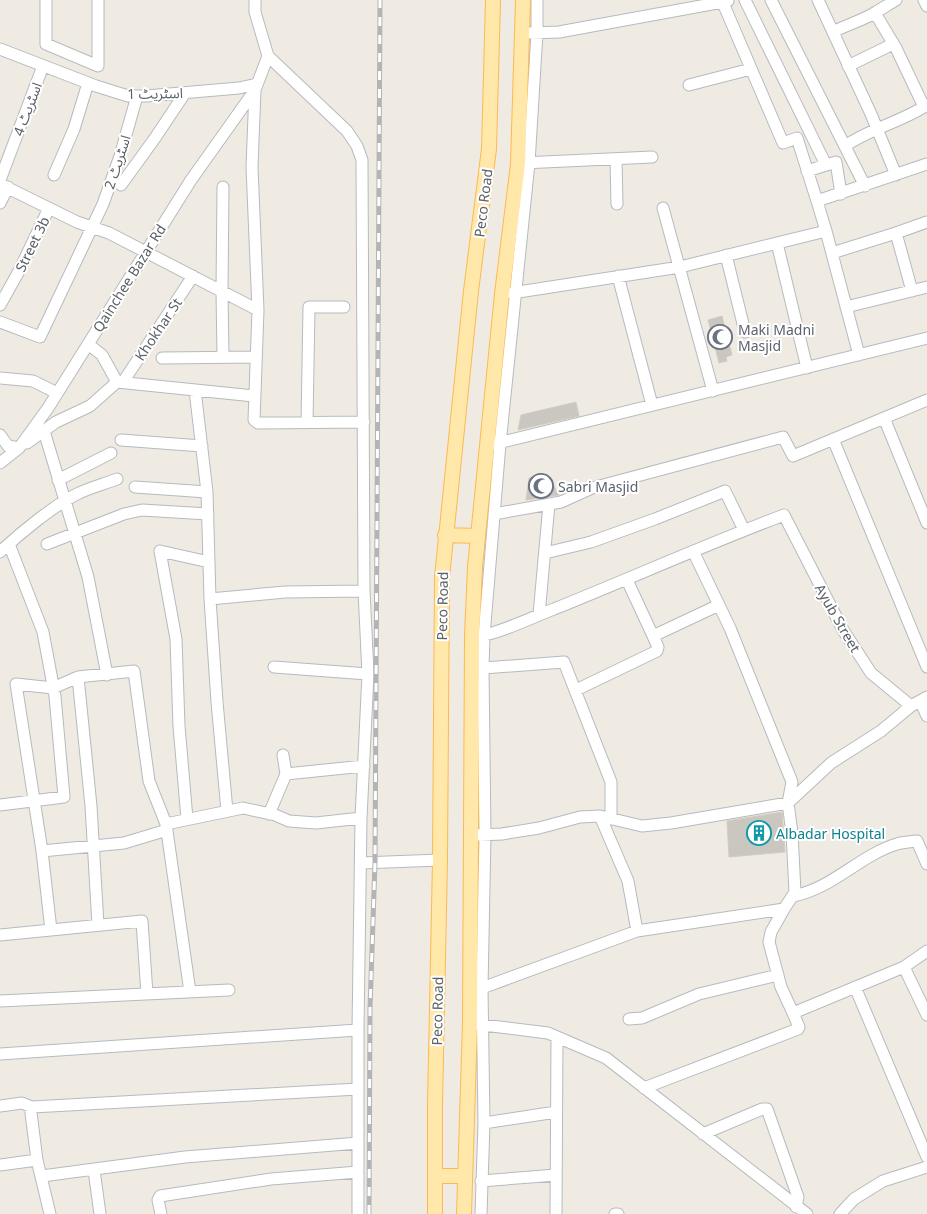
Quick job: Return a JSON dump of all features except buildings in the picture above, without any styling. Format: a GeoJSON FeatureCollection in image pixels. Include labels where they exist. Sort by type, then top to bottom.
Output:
{"type":"FeatureCollection","features":[{"type":"Feature","properties":{"kind":"main road","name":"Peco Road"},"geometry":{"type":"LineString","coordinates":[[435,1214],[442,577],[470,301],[489,149],[492,0]]}},
{"type":"Feature","properties":{"kind":"main road"},"geometry":{"type":"LineString","coordinates":[[464,1214],[476,1024],[479,835],[478,536],[493,444],[502,294],[524,163],[523,0]]}},
{"type":"Feature","properties":{"kind":"main road"},"geometry":{"type":"LineString","coordinates":[[445,535],[478,536]]}},
{"type":"Feature","properties":{"kind":"main road"},"geometry":{"type":"LineString","coordinates":[[435,1176],[465,1176]]}},
{"type":"Feature","properties":{"kind":"street"},"geometry":{"type":"LineString","coordinates":[[46,0],[46,44],[98,66],[98,0]]}},
{"type":"Feature","properties":{"kind":"street"},"geometry":{"type":"LineString","coordinates":[[255,0],[255,12],[268,56],[347,131],[357,146],[362,160],[364,591],[368,674],[361,818],[358,1214]]}},
{"type":"Feature","properties":{"kind":"street"},"geometry":{"type":"LineString","coordinates":[[481,1214],[480,1181],[484,1122],[476,1024],[482,988],[479,835],[483,668],[478,636],[494,514],[493,444],[517,292],[524,163],[537,33],[537,0]]}},
{"type":"Feature","properties":{"kind":"street"},"geometry":{"type":"LineString","coordinates":[[745,0],[826,165]]}},
{"type":"Feature","properties":{"kind":"street"},"geometry":{"type":"LineString","coordinates":[[771,0],[865,186]]}},
{"type":"Feature","properties":{"kind":"street"},"geometry":{"type":"LineString","coordinates":[[818,0],[871,114],[896,175]]}},
{"type":"Feature","properties":{"kind":"street"},"geometry":{"type":"LineString","coordinates":[[833,32],[876,13],[896,0]]}},
{"type":"Feature","properties":{"kind":"street"},"geometry":{"type":"LineString","coordinates":[[924,0],[927,6]]}},
{"type":"Feature","properties":{"kind":"street"},"geometry":{"type":"LineString","coordinates":[[522,33],[559,32],[727,1],[751,69],[782,143],[797,138],[826,232],[859,355]]}},
{"type":"Feature","properties":{"kind":"street"},"geometry":{"type":"LineString","coordinates":[[845,146],[876,128],[892,124],[925,106],[876,13]]}},
{"type":"Feature","properties":{"kind":"street"},"geometry":{"type":"LineString","coordinates":[[848,66],[893,44]]}},
{"type":"Feature","properties":{"kind":"street","name":"اسٹریٹ 1"},"geometry":{"type":"LineString","coordinates":[[1,51],[128,96],[256,86]]}},
{"type":"Feature","properties":{"kind":"street"},"geometry":{"type":"LineString","coordinates":[[268,56],[256,86],[252,167],[258,310],[254,396],[256,422],[364,422]]}},
{"type":"Feature","properties":{"kind":"street","name":"اسٹریٹ 4"},"geometry":{"type":"LineString","coordinates":[[0,202],[3,184],[43,66]]}},
{"type":"Feature","properties":{"kind":"street"},"geometry":{"type":"LineString","coordinates":[[689,85],[751,69]]}},
{"type":"Feature","properties":{"kind":"street"},"geometry":{"type":"LineString","coordinates":[[54,175],[74,129],[88,83]]}},
{"type":"Feature","properties":{"kind":"street","name":"Qainchee Bazar Rd"},"geometry":{"type":"LineString","coordinates":[[0,463],[19,448],[57,393],[145,252],[256,86]]}},
{"type":"Feature","properties":{"kind":"street"},"geometry":{"type":"LineString","coordinates":[[112,179],[121,185],[185,93]]}},
{"type":"Feature","properties":{"kind":"street","name":"اسٹریٹ 2"},"geometry":{"type":"LineString","coordinates":[[0,322],[40,337],[93,227],[112,179],[137,96]]}},
{"type":"Feature","properties":{"kind":"street"},"geometry":{"type":"LineString","coordinates":[[524,163],[652,157]]}},
{"type":"Feature","properties":{"kind":"street"},"geometry":{"type":"LineString","coordinates":[[616,159],[617,204]]}},
{"type":"Feature","properties":{"kind":"street"},"geometry":{"type":"LineString","coordinates":[[808,171],[836,162],[841,194]]}},
{"type":"Feature","properties":{"kind":"street"},"geometry":{"type":"LineString","coordinates":[[817,201],[927,164]]}},
{"type":"Feature","properties":{"kind":"street"},"geometry":{"type":"LineString","coordinates":[[3,184],[77,222],[109,232],[258,310]]}},
{"type":"Feature","properties":{"kind":"street"},"geometry":{"type":"LineString","coordinates":[[223,187],[223,357]]}},
{"type":"Feature","properties":{"kind":"street","name":"Street 3b"},"geometry":{"type":"LineString","coordinates":[[0,306],[49,208]]}},
{"type":"Feature","properties":{"kind":"street"},"geometry":{"type":"LineString","coordinates":[[663,208],[713,391]]}},
{"type":"Feature","properties":{"kind":"street"},"geometry":{"type":"LineString","coordinates":[[832,253],[927,222]]}},
{"type":"Feature","properties":{"kind":"street"},"geometry":{"type":"LineString","coordinates":[[502,294],[680,267],[826,232]]}},
{"type":"Feature","properties":{"kind":"street"},"geometry":{"type":"LineString","coordinates":[[896,233],[912,291]]}},
{"type":"Feature","properties":{"kind":"street"},"geometry":{"type":"LineString","coordinates":[[778,243],[807,368]]}},
{"type":"Feature","properties":{"kind":"street"},"geometry":{"type":"LineString","coordinates":[[726,256],[745,332]]}},
{"type":"Feature","properties":{"kind":"street","name":"Khokhar St"},"geometry":{"type":"LineString","coordinates":[[19,448],[56,422],[90,406],[120,382],[193,276]]}},
{"type":"Feature","properties":{"kind":"street"},"geometry":{"type":"LineString","coordinates":[[618,276],[652,405]]}},
{"type":"Feature","properties":{"kind":"street"},"geometry":{"type":"LineString","coordinates":[[846,307],[927,287]]}},
{"type":"Feature","properties":{"kind":"street"},"geometry":{"type":"LineString","coordinates":[[307,423],[309,307],[344,307]]}},
{"type":"Feature","properties":{"kind":"street"},"geometry":{"type":"LineString","coordinates":[[493,444],[859,355],[926,343]]}},
{"type":"Feature","properties":{"kind":"street"},"geometry":{"type":"LineString","coordinates":[[88,344],[102,356],[120,382],[254,396]]}},
{"type":"Feature","properties":{"kind":"street"},"geometry":{"type":"LineString","coordinates":[[162,358],[256,357]]}},
{"type":"Feature","properties":{"kind":"street"},"geometry":{"type":"LineString","coordinates":[[0,378],[33,381],[57,393]]}},
{"type":"Feature","properties":{"kind":"street"},"geometry":{"type":"LineString","coordinates":[[195,390],[207,492],[210,599],[226,811]]}},
{"type":"Feature","properties":{"kind":"street"},"geometry":{"type":"LineString","coordinates":[[494,514],[561,502],[592,488],[783,437],[793,456],[927,400]]}},
{"type":"Feature","properties":{"kind":"street"},"geometry":{"type":"LineString","coordinates":[[884,418],[927,523]]}},
{"type":"Feature","properties":{"kind":"street"},"geometry":{"type":"LineString","coordinates":[[44,431],[88,577],[107,675]]}},
{"type":"Feature","properties":{"kind":"street"},"geometry":{"type":"LineString","coordinates":[[0,435],[8,446],[19,448]]}},
{"type":"Feature","properties":{"kind":"street"},"geometry":{"type":"LineString","coordinates":[[833,439],[927,667]]}},
{"type":"Feature","properties":{"kind":"street"},"geometry":{"type":"LineString","coordinates":[[121,440],[202,446]]}},
{"type":"Feature","properties":{"kind":"street"},"geometry":{"type":"LineString","coordinates":[[58,480],[111,453]]}},
{"type":"Feature","properties":{"kind":"street"},"geometry":{"type":"LineString","coordinates":[[0,552],[76,494],[117,479]]}},
{"type":"Feature","properties":{"kind":"street"},"geometry":{"type":"LineString","coordinates":[[135,487],[207,492]]}},
{"type":"Feature","properties":{"kind":"street"},"geometry":{"type":"LineString","coordinates":[[478,636],[539,615],[627,580],[744,530],[725,491],[591,542],[545,553]]}},
{"type":"Feature","properties":{"kind":"street"},"geometry":{"type":"LineString","coordinates":[[539,615],[549,504]]}},
{"type":"Feature","properties":{"kind":"street"},"geometry":{"type":"LineString","coordinates":[[47,544],[124,514],[142,510],[208,514]]}},
{"type":"Feature","properties":{"kind":"street","name":"Ayub Street"},"geometry":{"type":"LineString","coordinates":[[744,530],[784,515],[848,638],[871,673],[919,701]]}},
{"type":"Feature","properties":{"kind":"street"},"geometry":{"type":"LineString","coordinates":[[0,805],[64,797],[53,688],[43,632],[9,544]]}},
{"type":"Feature","properties":{"kind":"street"},"geometry":{"type":"LineString","coordinates":[[644,1088],[799,1027],[781,987],[768,942],[771,932],[795,892],[792,833],[788,803],[792,782],[730,628],[693,551]]}},
{"type":"Feature","properties":{"kind":"street"},"geometry":{"type":"LineString","coordinates":[[187,819],[179,726],[176,638],[160,552],[209,562]]}},
{"type":"Feature","properties":{"kind":"street"},"geometry":{"type":"LineString","coordinates":[[576,690],[657,651],[658,648],[653,636],[627,580]]}},
{"type":"Feature","properties":{"kind":"street"},"geometry":{"type":"LineString","coordinates":[[210,599],[285,592],[364,591]]}},
{"type":"Feature","properties":{"kind":"street"},"geometry":{"type":"LineString","coordinates":[[653,636],[719,605]]}},
{"type":"Feature","properties":{"kind":"street"},"geometry":{"type":"LineString","coordinates":[[483,668],[564,662],[611,782],[612,819]]}},
{"type":"Feature","properties":{"kind":"street"},"geometry":{"type":"LineString","coordinates":[[274,667],[368,674]]}},
{"type":"Feature","properties":{"kind":"street"},"geometry":{"type":"LineString","coordinates":[[51,930],[42,851],[16,684],[53,688],[78,677],[134,671],[148,781],[167,827],[190,992]]}},
{"type":"Feature","properties":{"kind":"street"},"geometry":{"type":"LineString","coordinates":[[78,677],[91,806],[98,925]]}},
{"type":"Feature","properties":{"kind":"street"},"geometry":{"type":"LineString","coordinates":[[479,835],[539,828],[580,817],[600,816],[642,826],[718,816],[788,803],[831,763],[881,731],[919,701],[927,716]]}},
{"type":"Feature","properties":{"kind":"street"},"geometry":{"type":"LineString","coordinates":[[269,814],[286,774],[283,755]]}},
{"type":"Feature","properties":{"kind":"street"},"geometry":{"type":"LineString","coordinates":[[286,774],[364,766]]}},
{"type":"Feature","properties":{"kind":"street"},"geometry":{"type":"LineString","coordinates":[[42,851],[124,843],[187,819],[244,808],[289,821],[316,823],[361,818]]}},
{"type":"Feature","properties":{"kind":"street"},"geometry":{"type":"LineString","coordinates":[[600,816],[628,881],[637,930]]}},
{"type":"Feature","properties":{"kind":"street"},"geometry":{"type":"LineString","coordinates":[[793,896],[808,893],[897,844],[916,841],[924,852],[927,864]]}},
{"type":"Feature","properties":{"kind":"street"},"geometry":{"type":"LineString","coordinates":[[361,863],[440,860]]}},
{"type":"Feature","properties":{"kind":"street"},"geometry":{"type":"LineString","coordinates":[[482,988],[637,930],[784,908]]}},
{"type":"Feature","properties":{"kind":"street"},"geometry":{"type":"LineString","coordinates":[[0,935],[142,921],[147,994]]}},
{"type":"Feature","properties":{"kind":"street"},"geometry":{"type":"LineString","coordinates":[[793,1013],[904,967],[927,951]]}},
{"type":"Feature","properties":{"kind":"street"},"geometry":{"type":"LineString","coordinates":[[904,967],[927,1015]]}},
{"type":"Feature","properties":{"kind":"street"},"geometry":{"type":"LineString","coordinates":[[629,1019],[642,1018],[699,994],[778,975]]}},
{"type":"Feature","properties":{"kind":"street"},"geometry":{"type":"LineString","coordinates":[[855,987],[927,1157]]}},
{"type":"Feature","properties":{"kind":"street"},"geometry":{"type":"LineString","coordinates":[[0,1001],[229,990]]}},
{"type":"Feature","properties":{"kind":"street"},"geometry":{"type":"LineString","coordinates":[[476,1024],[548,1033],[606,1058],[807,1214]]}},
{"type":"Feature","properties":{"kind":"street"},"geometry":{"type":"LineString","coordinates":[[0,1054],[358,1030]]}},
{"type":"Feature","properties":{"kind":"street"},"geometry":{"type":"LineString","coordinates":[[556,1214],[557,1037]]}},
{"type":"Feature","properties":{"kind":"street"},"geometry":{"type":"LineString","coordinates":[[0,1106],[22,1104],[32,1107],[358,1089]]}},
{"type":"Feature","properties":{"kind":"street"},"geometry":{"type":"LineString","coordinates":[[702,1134],[762,1109],[767,1109],[798,1197],[796,1206]]}},
{"type":"Feature","properties":{"kind":"street"},"geometry":{"type":"LineString","coordinates":[[484,1122],[556,1112]]}},
{"type":"Feature","properties":{"kind":"street"},"geometry":{"type":"LineString","coordinates":[[31,1113],[38,1160],[50,1214]]}},
{"type":"Feature","properties":{"kind":"street"},"geometry":{"type":"LineString","coordinates":[[42,1176],[185,1157],[358,1143]]}},
{"type":"Feature","properties":{"kind":"street"},"geometry":{"type":"LineString","coordinates":[[0,1165],[38,1160]]}},
{"type":"Feature","properties":{"kind":"street"},"geometry":{"type":"LineString","coordinates":[[840,1214],[854,1199],[883,1181],[927,1167]]}},
{"type":"Feature","properties":{"kind":"street"},"geometry":{"type":"LineString","coordinates":[[94,1170],[100,1214]]}},
{"type":"Feature","properties":{"kind":"street"},"geometry":{"type":"LineString","coordinates":[[161,1214],[158,1200],[160,1196],[271,1179],[358,1172]]}},
{"type":"Feature","properties":{"kind":"street"},"geometry":{"type":"LineString","coordinates":[[480,1181],[556,1175]]}},
{"type":"Feature","properties":{"kind":"railway"},"geometry":{"type":"LineString","coordinates":[[369,1214],[370,1008],[375,863],[380,0]]}},
{"type":"Feature","properties":{"kind":"place","name":"Maki Madni Masjid"},"geometry":{"type":"Point","coordinates":[720,337]}},
{"type":"Feature","properties":{"kind":"place","name":"Sabri Masjid"},"geometry":{"type":"Point","coordinates":[541,486]}},
{"type":"Feature","properties":{"kind":"place","name":"Albadar Hospital"},"geometry":{"type":"Point","coordinates":[759,833]}}]}
